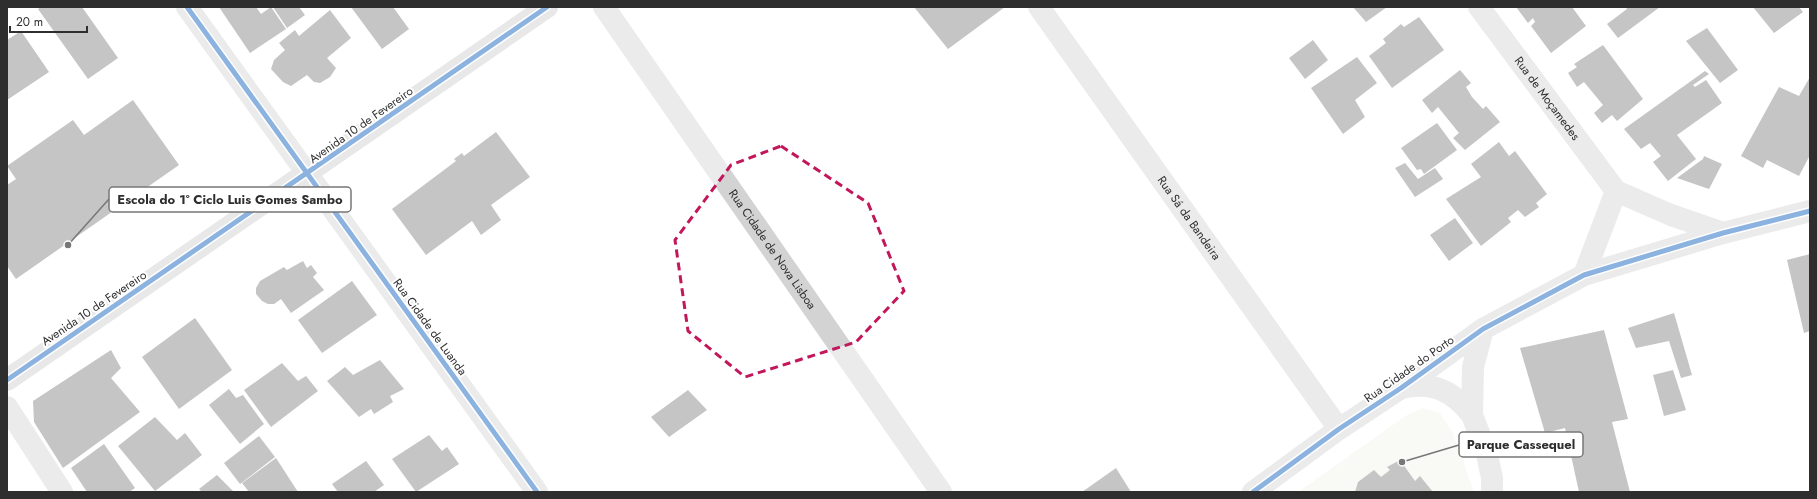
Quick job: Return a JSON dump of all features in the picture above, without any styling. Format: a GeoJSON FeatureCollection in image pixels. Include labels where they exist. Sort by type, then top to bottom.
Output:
{"type":"FeatureCollection","features":[{"type":"Feature","properties":{"kind":"street","name":"Rua Cidade de Luanda"},"geometry":{"type":"LineString","coordinates":[[187,7],[537,492]]}},
{"type":"Feature","properties":{"kind":"street","name":"Avenida 10 de Fevereiro"},"geometry":{"type":"LineString","coordinates":[[7,380],[547,7]]}},
{"type":"Feature","properties":{"kind":"street","name":"Rua Cidade de Nova Lisboa"},"geometry":{"type":"LineString","coordinates":[[604,7],[941,492]]}},
{"type":"Feature","properties":{"kind":"street","name":"Rua Sá da Bandeira"},"geometry":{"type":"LineString","coordinates":[[1038,7],[1339,429]]}},
{"type":"Feature","properties":{"kind":"street","name":"Rua de Moçamedes"},"geometry":{"type":"LineString","coordinates":[[1479,7],[1616,190]]}},
{"type":"Feature","properties":{"kind":"street"},"geometry":{"type":"LineString","coordinates":[[1584,275],[1616,190],[1671,215],[1723,233]]}},
{"type":"Feature","properties":{"kind":"street","name":"Rua Cidade do Porto"},"geometry":{"type":"LineString","coordinates":[[1253,492],[1339,429],[1401,388],[1483,329],[1584,275],[1723,233],[1810,211]]}},
{"type":"Feature","properties":{"kind":"street"},"geometry":{"type":"LineString","coordinates":[[1472,415],[1473,367],[1483,329]]}},
{"type":"Feature","properties":{"kind":"street"},"geometry":{"type":"LineString","coordinates":[[1401,388],[1418,384],[1432,386],[1448,393],[1462,402],[1472,415],[1486,454],[1492,478],[1492,492]]}},
{"type":"Feature","properties":{"kind":"street"},"geometry":{"type":"LineString","coordinates":[[7,407],[62,492]]}},
{"type":"Feature","properties":{"kind":"highlighted area"},"geometry":{"type":"Polygon","coordinates":[[[781,146],[868,203],[904,291],[856,342],[745,377],[688,331],[675,240],[731,165],[781,146]]]}},
{"type":"Feature","properties":{"kind":"shaded area"},"geometry":{"type":"Polygon","coordinates":[[[1423,408],[1440,413],[1453,433],[1474,492],[1298,492],[1407,415],[1423,408]]]}},
{"type":"Feature","properties":{"kind":"building"},"geometry":{"type":"Polygon","coordinates":[[[41,7],[82,7],[118,58],[88,79],[38,9],[41,7]]]}},
{"type":"Feature","properties":{"kind":"building"},"geometry":{"type":"Polygon","coordinates":[[[219,7],[256,7],[261,14],[271,7],[286,29],[250,53],[219,7]]]}},
{"type":"Feature","properties":{"kind":"building"},"geometry":{"type":"Polygon","coordinates":[[[273,7],[299,7],[305,15],[287,28],[273,7]]]}},
{"type":"Feature","properties":{"kind":"building"},"geometry":{"type":"Polygon","coordinates":[[[351,7],[393,7],[409,29],[382,49],[351,7]]]}},
{"type":"Feature","properties":{"kind":"building"},"geometry":{"type":"Polygon","coordinates":[[[914,7],[1005,7],[948,49],[914,7]]]}},
{"type":"Feature","properties":{"kind":"building"},"geometry":{"type":"Polygon","coordinates":[[[1353,7],[1387,7],[1366,22],[1353,7]]]}},
{"type":"Feature","properties":{"kind":"building"},"geometry":{"type":"Polygon","coordinates":[[[1516,7],[1572,7],[1586,26],[1551,53],[1531,26],[1535,22],[1533,18],[1528,23],[1516,7]]]}},
{"type":"Feature","properties":{"kind":"building"},"geometry":{"type":"Polygon","coordinates":[[[1626,7],[1660,7],[1618,38],[1607,24],[1627,9],[1626,7]]]}},
{"type":"Feature","properties":{"kind":"building"},"geometry":{"type":"Polygon","coordinates":[[[1753,7],[1799,7],[1803,12],[1774,33],[1753,7]]]}},
{"type":"Feature","properties":{"kind":"building"},"geometry":{"type":"Polygon","coordinates":[[[330,10],[351,38],[327,58],[336,68],[330,77],[320,83],[314,82],[307,75],[291,86],[283,82],[271,69],[274,60],[285,50],[279,43],[295,30],[299,36],[330,10]]]}},
{"type":"Feature","properties":{"kind":"building"},"geometry":{"type":"Polygon","coordinates":[[[1419,17],[1444,50],[1392,88],[1369,56],[1386,43],[1383,39],[1401,24],[1404,27],[1419,17]]]}},
{"type":"Feature","properties":{"kind":"building"},"geometry":{"type":"Polygon","coordinates":[[[1707,28],[1738,70],[1720,83],[1686,41],[1707,28]]]}},
{"type":"Feature","properties":{"kind":"building"},"geometry":{"type":"Polygon","coordinates":[[[21,31],[49,72],[7,100],[7,40],[21,31]]]}},
{"type":"Feature","properties":{"kind":"building"},"geometry":{"type":"Polygon","coordinates":[[[1313,40],[1328,60],[1305,79],[1289,58],[1313,40]]]}},
{"type":"Feature","properties":{"kind":"building"},"geometry":{"type":"Polygon","coordinates":[[[1603,45],[1643,99],[1617,121],[1612,115],[1602,123],[1594,113],[1603,105],[1584,82],[1577,87],[1568,73],[1577,67],[1574,64],[1603,45]]]}},
{"type":"Feature","properties":{"kind":"building"},"geometry":{"type":"Polygon","coordinates":[[[1357,57],[1377,83],[1355,100],[1365,117],[1343,134],[1311,88],[1357,57]]]}},
{"type":"Feature","properties":{"kind":"building"},"geometry":{"type":"Polygon","coordinates":[[[1460,70],[1471,83],[1466,87],[1472,97],[1483,109],[1486,106],[1500,122],[1465,150],[1453,138],[1459,133],[1438,107],[1432,113],[1422,100],[1460,70]]]}},
{"type":"Feature","properties":{"kind":"building"},"geometry":{"type":"Polygon","coordinates":[[[1705,71],[1709,74],[1693,85],[1695,87],[1706,80],[1722,103],[1677,135],[1696,159],[1668,181],[1653,162],[1661,156],[1650,143],[1641,149],[1624,129],[1705,71]]]}},
{"type":"Feature","properties":{"kind":"building"},"geometry":{"type":"Polygon","coordinates":[[[1810,77],[1810,155],[1799,176],[1767,160],[1763,168],[1741,156],[1779,87],[1799,96],[1810,77]]]}},
{"type":"Feature","properties":{"kind":"building"},"geometry":{"type":"Polygon","coordinates":[[[133,100],[179,165],[16,279],[7,266],[7,185],[16,179],[7,166],[73,120],[84,135],[133,100]]]}},
{"type":"Feature","properties":{"kind":"building"},"geometry":{"type":"Polygon","coordinates":[[[1437,123],[1457,150],[1424,174],[1421,169],[1417,170],[1401,148],[1437,123]]]}},
{"type":"Feature","properties":{"kind":"building"},"geometry":{"type":"Polygon","coordinates":[[[496,132],[530,177],[491,205],[501,220],[481,235],[472,221],[426,255],[392,209],[456,161],[454,159],[462,153],[464,156],[496,132]]]}},
{"type":"Feature","properties":{"kind":"building"},"geometry":{"type":"Polygon","coordinates":[[[1499,142],[1509,156],[1515,151],[1547,194],[1536,203],[1539,207],[1525,217],[1518,210],[1508,218],[1511,222],[1481,246],[1446,199],[1481,177],[1471,164],[1499,142]]]}},
{"type":"Feature","properties":{"kind":"building"},"geometry":{"type":"Polygon","coordinates":[[[1704,156],[1722,164],[1709,189],[1677,178],[1703,159],[1704,156]]]}},
{"type":"Feature","properties":{"kind":"building"},"geometry":{"type":"Polygon","coordinates":[[[1405,163],[1418,179],[1435,168],[1443,179],[1415,197],[1395,168],[1405,163]]]}},
{"type":"Feature","properties":{"kind":"building"},"geometry":{"type":"Polygon","coordinates":[[[1455,218],[1473,243],[1449,261],[1430,235],[1455,218]]]}},
{"type":"Feature","properties":{"kind":"building"},"geometry":{"type":"Polygon","coordinates":[[[1810,254],[1810,331],[1804,333],[1787,260],[1810,254]]]}},
{"type":"Feature","properties":{"kind":"building"},"geometry":{"type":"Polygon","coordinates":[[[303,261],[307,268],[311,265],[317,273],[313,277],[324,290],[291,313],[281,299],[274,304],[268,304],[262,301],[256,294],[256,288],[260,281],[284,267],[287,270],[303,261]]]}},
{"type":"Feature","properties":{"kind":"building"},"geometry":{"type":"Polygon","coordinates":[[[352,281],[377,315],[322,353],[298,320],[352,281]]]}},
{"type":"Feature","properties":{"kind":"building"},"geometry":{"type":"Polygon","coordinates":[[[1674,313],[1692,375],[1681,378],[1669,341],[1636,348],[1628,328],[1674,313]]]}},
{"type":"Feature","properties":{"kind":"building"},"geometry":{"type":"Polygon","coordinates":[[[195,318],[232,370],[179,409],[142,357],[195,318]]]}},
{"type":"Feature","properties":{"kind":"building"},"geometry":{"type":"Polygon","coordinates":[[[1604,330],[1628,419],[1612,422],[1630,492],[1579,492],[1565,428],[1545,433],[1520,348],[1604,330]]]}},
{"type":"Feature","properties":{"kind":"building"},"geometry":{"type":"Polygon","coordinates":[[[111,350],[121,368],[111,378],[140,412],[63,468],[34,422],[33,401],[111,350]]]}},
{"type":"Feature","properties":{"kind":"building"},"geometry":{"type":"Polygon","coordinates":[[[380,360],[404,389],[390,396],[393,402],[374,414],[371,409],[359,417],[327,381],[345,367],[353,375],[380,360]]]}},
{"type":"Feature","properties":{"kind":"building"},"geometry":{"type":"Polygon","coordinates":[[[282,363],[298,381],[306,376],[318,391],[271,427],[244,390],[282,363]]]}},
{"type":"Feature","properties":{"kind":"building"},"geometry":{"type":"Polygon","coordinates":[[[1673,370],[1686,410],[1664,416],[1653,375],[1673,370]]]}},
{"type":"Feature","properties":{"kind":"building"},"geometry":{"type":"Polygon","coordinates":[[[229,389],[236,398],[243,395],[264,424],[240,444],[209,405],[229,389]]]}},
{"type":"Feature","properties":{"kind":"building"},"geometry":{"type":"Polygon","coordinates":[[[688,390],[707,410],[669,437],[651,417],[688,390]]]}},
{"type":"Feature","properties":{"kind":"building"},"geometry":{"type":"Polygon","coordinates":[[[155,417],[177,440],[185,433],[202,455],[155,491],[118,446],[155,417]]]}},
{"type":"Feature","properties":{"kind":"building"},"geometry":{"type":"Polygon","coordinates":[[[429,435],[442,451],[447,447],[459,464],[416,492],[392,459],[429,435]]]}},
{"type":"Feature","properties":{"kind":"building"},"geometry":{"type":"Polygon","coordinates":[[[259,436],[275,457],[240,484],[224,463],[259,436]]]}},
{"type":"Feature","properties":{"kind":"building"},"geometry":{"type":"Polygon","coordinates":[[[104,444],[135,488],[129,492],[87,492],[71,468],[104,444]]]}},
{"type":"Feature","properties":{"kind":"building"},"geometry":{"type":"Polygon","coordinates":[[[276,458],[298,492],[249,492],[242,483],[276,458]]]}},
{"type":"Feature","properties":{"kind":"building"},"geometry":{"type":"Polygon","coordinates":[[[1400,460],[1415,481],[1420,476],[1433,492],[1355,492],[1358,482],[1374,470],[1381,477],[1390,470],[1387,467],[1400,460]]]}},
{"type":"Feature","properties":{"kind":"building"},"geometry":{"type":"Polygon","coordinates":[[[366,461],[384,485],[374,492],[338,492],[332,484],[366,461]]]}},
{"type":"Feature","properties":{"kind":"building"},"geometry":{"type":"Polygon","coordinates":[[[1116,468],[1131,492],[1082,492],[1116,468]]]}},
{"type":"Feature","properties":{"kind":"building"},"geometry":{"type":"Polygon","coordinates":[[[217,475],[234,492],[202,492],[199,489],[217,475]]]}},
{"type":"Feature","properties":{"kind":"cycle path"},"geometry":{"type":"LineString","coordinates":[[187,7],[537,492]]}},
{"type":"Feature","properties":{"kind":"cycle path"},"geometry":{"type":"LineString","coordinates":[[7,380],[547,7]]}},
{"type":"Feature","properties":{"kind":"cycle path"},"geometry":{"type":"LineString","coordinates":[[1253,492],[1339,429],[1401,388],[1483,329],[1584,275],[1723,233],[1810,211]]}},
{"type":"Feature","properties":{"kind":"place","name":"Escola do 1º Ciclo Luis Gomes Sambo"},"geometry":{"type":"Point","coordinates":[68,245]}},
{"type":"Feature","properties":{"kind":"place","name":"Parque Cassequel"},"geometry":{"type":"Point","coordinates":[1402,462]}}]}
